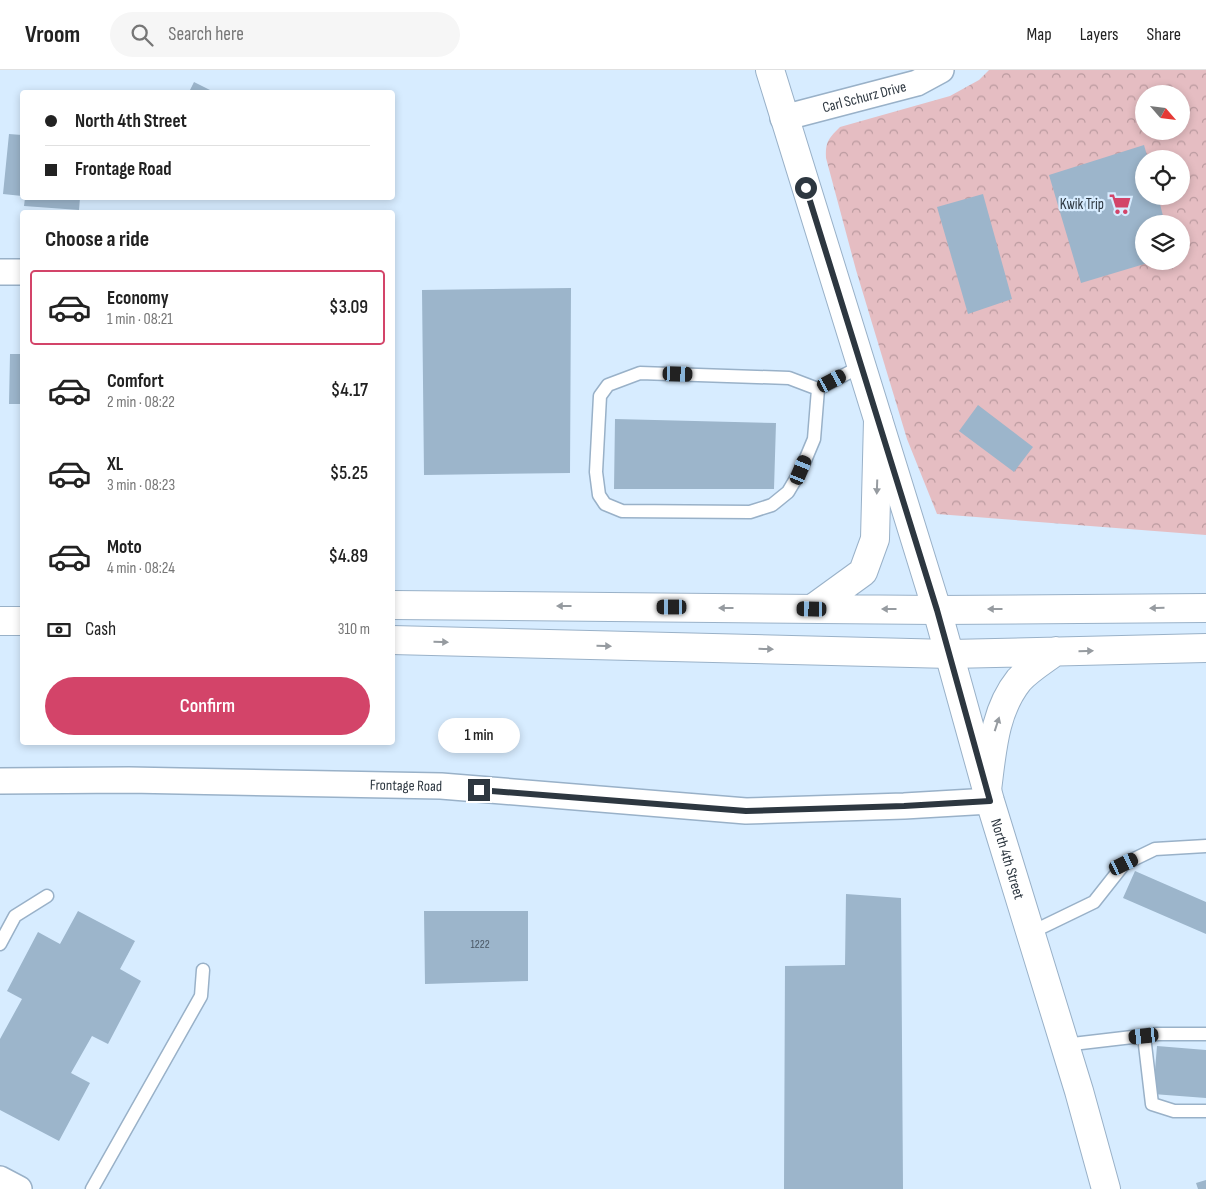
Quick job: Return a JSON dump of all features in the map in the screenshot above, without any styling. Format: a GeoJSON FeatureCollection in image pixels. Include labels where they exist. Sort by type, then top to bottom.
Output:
{"type":"FeatureCollection","features":[{"type":"Feature","properties":{"kind":"main road","name":"North 4th Street"},"geometry":{"type":"LineString","coordinates":[[770,70],[783,118],[937,610],[989,795],[1106,1189]]}},
{"type":"Feature","properties":{"kind":"main road"},"geometry":{"type":"LineString","coordinates":[[812,609],[863,572],[875,540],[878,420]]}},
{"type":"Feature","properties":{"kind":"main road"},"geometry":{"type":"LineString","coordinates":[[395,605],[937,610],[1206,608]]}},
{"type":"Feature","properties":{"kind":"main road"},"geometry":{"type":"LineString","coordinates":[[0,621],[20,621]]}},
{"type":"Feature","properties":{"kind":"main road"},"geometry":{"type":"LineString","coordinates":[[395,640],[950,654],[1206,648]]}},
{"type":"Feature","properties":{"kind":"main road"},"geometry":{"type":"LineString","coordinates":[[989,795],[994,734],[1004,704],[1020,679],[1056,651]]}},
{"type":"Feature","properties":{"kind":"street","name":"Carl Schurz Drive"},"geometry":{"type":"LineString","coordinates":[[783,118],[917,83],[941,70]]}},
{"type":"Feature","properties":{"kind":"street"},"geometry":{"type":"LineString","coordinates":[[0,272],[20,272]]}},
{"type":"Feature","properties":{"kind":"street","name":"Frontage Road"},"geometry":{"type":"LineString","coordinates":[[0,781],[130,780],[441,786],[746,811],[904,806],[989,795]]}},
{"type":"Feature","properties":{"kind":"street"},"geometry":{"type":"LineString","coordinates":[[0,1179],[19,1189]]}},
{"type":"Feature","properties":{"kind":"lane"},"geometry":{"type":"LineString","coordinates":[[818,389],[814,439],[788,492],[772,505],[750,512],[622,511],[605,504],[599,495],[596,472],[600,396],[608,385],[640,373],[789,378],[818,389],[861,366]]}},
{"type":"Feature","properties":{"kind":"lane"},"geometry":{"type":"LineString","coordinates":[[1030,933],[1094,902],[1124,864],[1155,849],[1206,846]]}},
{"type":"Feature","properties":{"kind":"lane"},"geometry":{"type":"LineString","coordinates":[[0,944],[16,916],[48,896]]}},
{"type":"Feature","properties":{"kind":"lane"},"geometry":{"type":"LineString","coordinates":[[92,1189],[200,996],[203,970]]}},
{"type":"Feature","properties":{"kind":"lane"},"geometry":{"type":"LineString","coordinates":[[1064,1045],[1144,1036],[1206,1034]]}},
{"type":"Feature","properties":{"kind":"lane"},"geometry":{"type":"LineString","coordinates":[[1144,1036],[1152,1104],[1174,1111],[1206,1111]]}},
{"type":"Feature","properties":{"kind":"green space"},"geometry":{"type":"Polygon","coordinates":[[[989,70],[1206,70],[1206,535],[937,514],[907,439],[856,270],[826,158],[826,148],[830,137],[840,127],[950,96],[979,80],[989,70]]]}},
{"type":"Feature","properties":{"kind":"building"},"geometry":{"type":"Polygon","coordinates":[[[194,82],[210,90],[190,90],[194,82]]]}},
{"type":"Feature","properties":{"kind":"building"},"geometry":{"type":"Polygon","coordinates":[[[9,134],[20,135],[20,196],[3,194],[9,134]]]}},
{"type":"Feature","properties":{"kind":"building"},"geometry":{"type":"Polygon","coordinates":[[[1144,145],[1145,150],[1135,150],[1135,205],[1160,205],[1163,215],[1135,215],[1135,267],[1081,283],[1049,175],[1144,145]]]}},
{"type":"Feature","properties":{"kind":"building"},"geometry":{"type":"Polygon","coordinates":[[[983,194],[1012,299],[968,314],[937,207],[983,194]]]}},
{"type":"Feature","properties":{"kind":"building"},"geometry":{"type":"Polygon","coordinates":[[[25,200],[80,200],[79,210],[24,206],[25,200]]]}},
{"type":"Feature","properties":{"kind":"building"},"geometry":{"type":"Polygon","coordinates":[[[571,288],[570,473],[424,475],[422,290],[571,288]]]}},
{"type":"Feature","properties":{"kind":"building"},"geometry":{"type":"Polygon","coordinates":[[[10,354],[20,354],[20,404],[9,404],[10,354]]]}},
{"type":"Feature","properties":{"kind":"building"},"geometry":{"type":"Polygon","coordinates":[[[978,405],[1033,447],[1014,472],[959,431],[978,405]]]}},
{"type":"Feature","properties":{"kind":"building"},"geometry":{"type":"Polygon","coordinates":[[[615,419],[776,423],[774,489],[614,489],[615,419]]]}},
{"type":"Feature","properties":{"kind":"building"},"geometry":{"type":"Polygon","coordinates":[[[1135,871],[1206,902],[1206,934],[1123,898],[1135,871]]]}},
{"type":"Feature","properties":{"kind":"building"},"geometry":{"type":"Polygon","coordinates":[[[846,894],[901,898],[903,1189],[784,1189],[785,966],[845,965],[846,894]]]}},
{"type":"Feature","properties":{"kind":"building"},"geometry":{"type":"Polygon","coordinates":[[[78,911],[135,941],[120,969],[141,981],[108,1044],[92,1036],[71,1073],[90,1083],[59,1141],[0,1110],[0,1039],[22,999],[7,991],[38,932],[60,944],[78,911]]]}},
{"type":"Feature","properties":{"kind":"building"},"geometry":{"type":"Polygon","coordinates":[[[424,911],[528,911],[528,981],[425,984],[424,911]]]}},
{"type":"Feature","properties":{"kind":"building"},"geometry":{"type":"Polygon","coordinates":[[[1157,1046],[1206,1050],[1206,1098],[1153,1094],[1157,1046]]]}},
{"type":"Feature","properties":{"kind":"building"},"geometry":{"type":"Polygon","coordinates":[[[1206,1180],[1206,1189],[1198,1189],[1196,1183],[1206,1180]]]}},
{"type":"Feature","properties":{"kind":"place","name":"Kwik Trip"},"geometry":{"type":"Point","coordinates":[1120,204]}},
{"type":"Feature","properties":{"kind":"route"},"geometry":{"type":"LineString","coordinates":[[479,790],[746,811],[990,801],[937,610],[806,188]]}}]}
